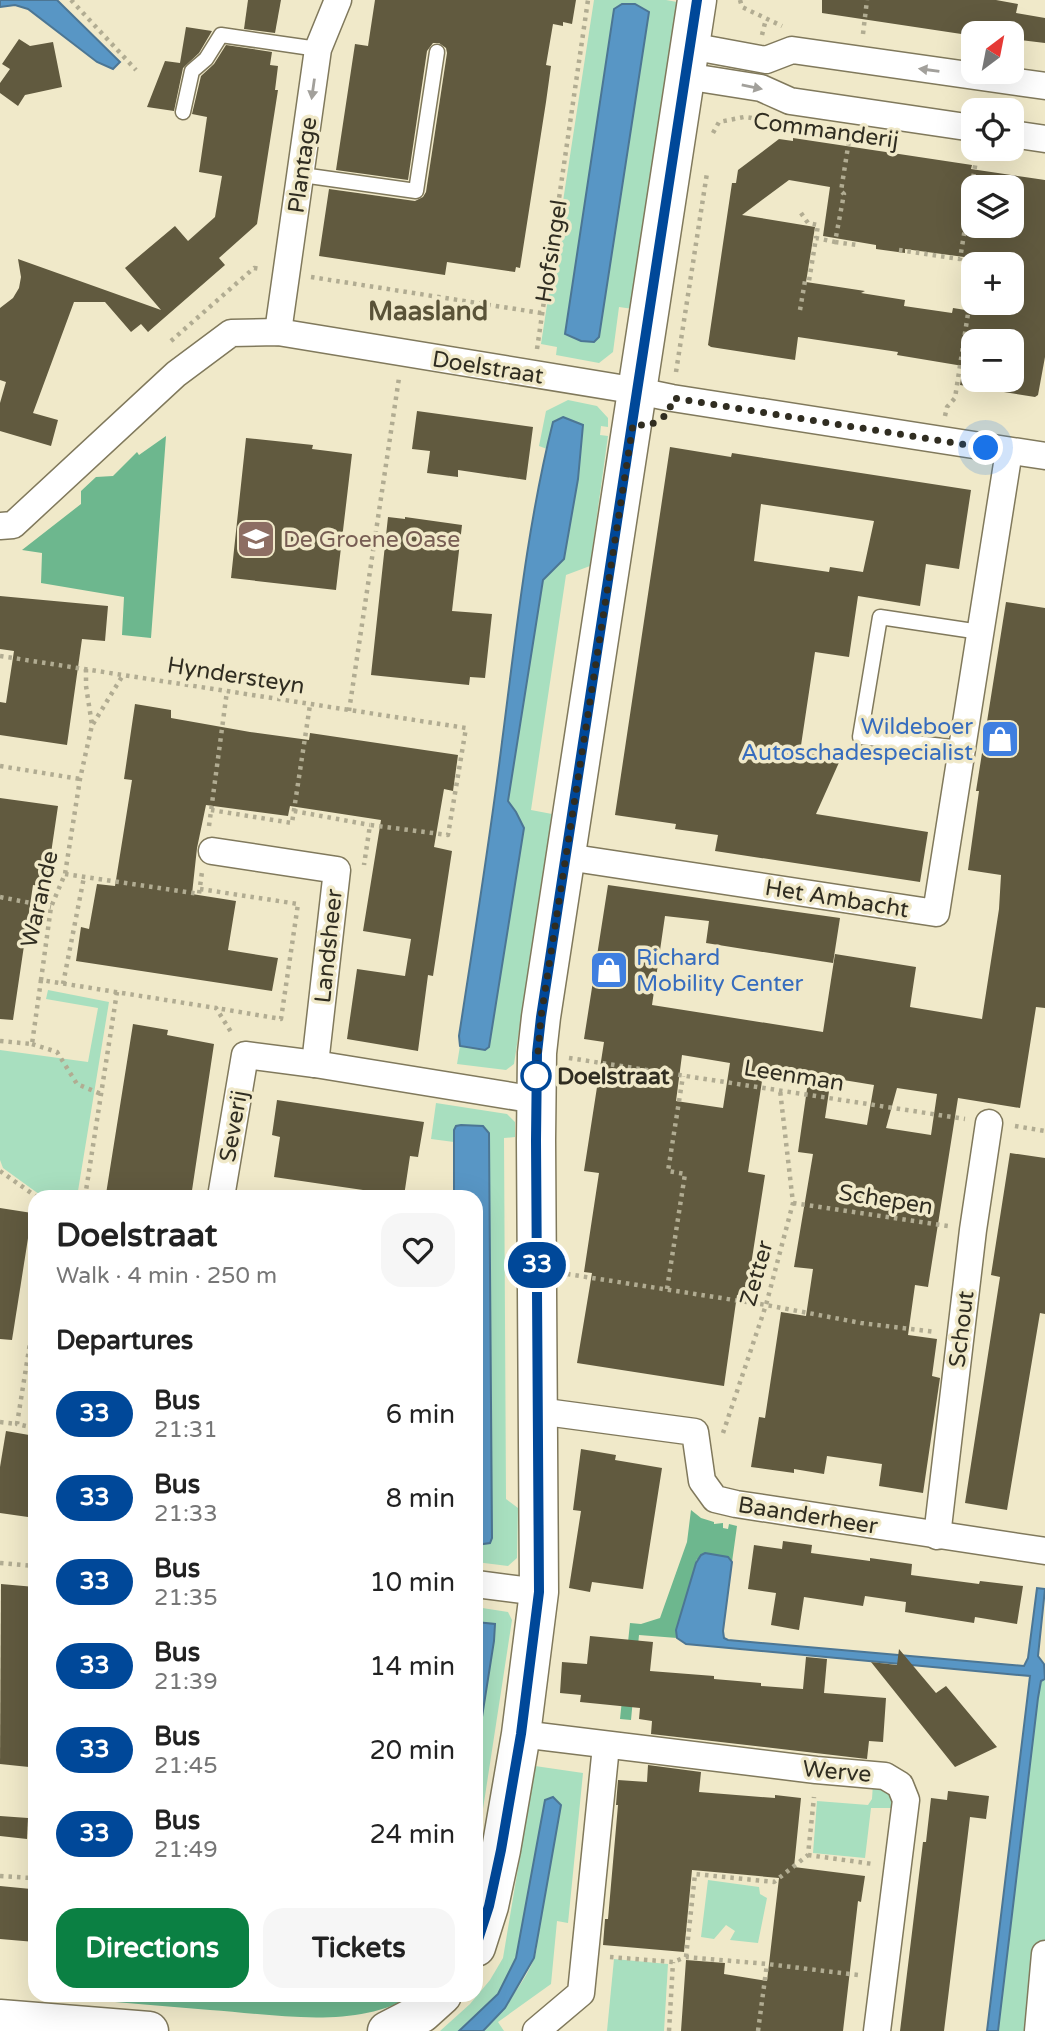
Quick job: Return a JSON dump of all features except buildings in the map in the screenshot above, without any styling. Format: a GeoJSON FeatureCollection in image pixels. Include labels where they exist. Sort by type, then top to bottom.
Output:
{"type":"FeatureCollection","features":[{"type":"Feature","properties":{"kind":"street","name":"Plantage"},"geometry":{"type":"LineString","coordinates":[[278,332],[318,48],[338,0]]}},
{"type":"Feature","properties":{"kind":"street"},"geometry":{"type":"LineString","coordinates":[[483,1925],[489,1906],[521,1734],[539,1592],[537,1053],[567,857],[655,394],[688,61],[697,0]]}},
{"type":"Feature","properties":{"kind":"street"},"geometry":{"type":"LineString","coordinates":[[688,61],[766,60],[792,50],[1045,86]]}},
{"type":"Feature","properties":{"kind":"street","name":"Commanderij"},"geometry":{"type":"LineString","coordinates":[[790,101],[779,78],[783,62],[792,50]]}},
{"type":"Feature","properties":{"kind":"street","name":"Commanderij"},"geometry":{"type":"LineString","coordinates":[[688,61],[790,101],[961,141]]}},
{"type":"Feature","properties":{"kind":"street"},"geometry":{"type":"LineString","coordinates":[[1024,136],[1045,139]]}},
{"type":"Feature","properties":{"kind":"street","name":"Doelstraat"},"geometry":{"type":"LineString","coordinates":[[0,526],[13,525],[176,374],[230,333],[278,332],[1045,456]]}},
{"type":"Feature","properties":{"kind":"street","name":"Het Ambacht"},"geometry":{"type":"LineString","coordinates":[[567,857],[936,914],[1009,452]]}},
{"type":"Feature","properties":{"kind":"street","name":"Landsheer"},"geometry":{"type":"LineString","coordinates":[[208,851],[337,870],[315,1064]]}},
{"type":"Feature","properties":{"kind":"street"},"geometry":{"type":"LineString","coordinates":[[245,1055],[536,1100]]}},
{"type":"Feature","properties":{"kind":"street","name":"Severij"},"geometry":{"type":"LineString","coordinates":[[222,1190],[245,1055]]}},
{"type":"Feature","properties":{"kind":"street","name":"Schout"},"geometry":{"type":"LineString","coordinates":[[936,1536],[989,1123]]}},
{"type":"Feature","properties":{"kind":"street"},"geometry":{"type":"LineString","coordinates":[[538,1411],[695,1432]]}},
{"type":"Feature","properties":{"kind":"street","name":"Baanderheer"},"geometry":{"type":"LineString","coordinates":[[695,1432],[702,1481],[715,1499],[936,1536],[1045,1551]]}},
{"type":"Feature","properties":{"kind":"street"},"geometry":{"type":"LineString","coordinates":[[483,1585],[539,1592]]}},
{"type":"Feature","properties":{"kind":"street","name":"Werve"},"geometry":{"type":"LineString","coordinates":[[521,1734],[606,1746],[885,1776],[900,1785],[906,1800],[877,2031]]}},
{"type":"Feature","properties":{"kind":"street"},"geometry":{"type":"LineString","coordinates":[[536,2031],[581,1993],[606,1746]]}},
{"type":"Feature","properties":{"kind":"street"},"geometry":{"type":"LineString","coordinates":[[1038,2031],[1045,1954]]}},
{"type":"Feature","properties":{"kind":"street"},"geometry":{"type":"LineString","coordinates":[[395,2030],[434,2002]]}},
{"type":"Feature","properties":{"kind":"street"},"geometry":{"type":"LineString","coordinates":[[0,2019],[149,2031]]}},
{"type":"Feature","properties":{"kind":"lane"},"geometry":{"type":"LineString","coordinates":[[183,112],[191,71],[206,59],[221,35],[318,48]]}},
{"type":"Feature","properties":{"kind":"lane"},"geometry":{"type":"LineString","coordinates":[[302,175],[416,191],[437,52]]}},
{"type":"Feature","properties":{"kind":"lane"},"geometry":{"type":"LineString","coordinates":[[962,748],[860,737],[880,617],[980,632]]}},
{"type":"Feature","properties":{"kind":"path"},"geometry":{"type":"LineString","coordinates":[[71,0],[136,69]]}},
{"type":"Feature","properties":{"kind":"path","name":"Hofsingel"},"geometry":{"type":"LineString","coordinates":[[536,357],[588,0]]}},
{"type":"Feature","properties":{"kind":"path"},"geometry":{"type":"LineString","coordinates":[[862,37],[867,0]]}},
{"type":"Feature","properties":{"kind":"path","name":"Commanderij"},"geometry":{"type":"LineString","coordinates":[[711,143],[713,130],[719,122],[744,117],[761,119]]}},
{"type":"Feature","properties":{"kind":"path","name":"Commanderij"},"geometry":{"type":"LineString","coordinates":[[838,131],[863,135]]}},
{"type":"Feature","properties":{"kind":"path"},"geometry":{"type":"LineString","coordinates":[[835,242],[844,194],[841,191],[850,133]]}},
{"type":"Feature","properties":{"kind":"path"},"geometry":{"type":"LineString","coordinates":[[899,250],[960,259],[970,161]]}},
{"type":"Feature","properties":{"kind":"path"},"geometry":{"type":"LineString","coordinates":[[655,394],[707,170]]}},
{"type":"Feature","properties":{"kind":"path"},"geometry":{"type":"LineString","coordinates":[[800,310],[805,281],[809,281],[818,225],[808,223],[801,213]]}},
{"type":"Feature","properties":{"kind":"path"},"geometry":{"type":"LineString","coordinates":[[816,238],[857,245]]}},
{"type":"Feature","properties":{"kind":"path"},"geometry":{"type":"LineString","coordinates":[[176,374],[157,353],[254,268],[541,313]]}},
{"type":"Feature","properties":{"kind":"path"},"geometry":{"type":"LineString","coordinates":[[941,441],[947,407],[955,398],[968,315]]}},
{"type":"Feature","properties":{"kind":"path"},"geometry":{"type":"LineString","coordinates":[[349,711],[403,353]]}},
{"type":"Feature","properties":{"kind":"path","name":"Hyndersteyn"},"geometry":{"type":"LineString","coordinates":[[0,656],[466,728],[449,835],[370,825]]}},
{"type":"Feature","properties":{"kind":"path","name":"Warande"},"geometry":{"type":"LineString","coordinates":[[86,669],[92,725],[80,779],[65,874],[51,906],[41,980],[281,1019],[298,904],[200,889]]}},
{"type":"Feature","properties":{"kind":"path"},"geometry":{"type":"LineString","coordinates":[[92,725],[123,675]]}},
{"type":"Feature","properties":{"kind":"path"},"geometry":{"type":"LineString","coordinates":[[65,874],[199,894],[208,851],[227,691]]}},
{"type":"Feature","properties":{"kind":"path"},"geometry":{"type":"LineString","coordinates":[[211,810],[292,823],[310,705]]}},
{"type":"Feature","properties":{"kind":"path"},"geometry":{"type":"LineString","coordinates":[[0,766],[80,779]]}},
{"type":"Feature","properties":{"kind":"path"},"geometry":{"type":"LineString","coordinates":[[294,811],[370,825],[363,869],[337,870]]}},
{"type":"Feature","properties":{"kind":"path"},"geometry":{"type":"LineString","coordinates":[[63,984],[84,877]]}},
{"type":"Feature","properties":{"kind":"path"},"geometry":{"type":"LineString","coordinates":[[0,897],[51,906]]}},
{"type":"Feature","properties":{"kind":"path"},"geometry":{"type":"LineString","coordinates":[[32,1044],[41,980]]}},
{"type":"Feature","properties":{"kind":"path"},"geometry":{"type":"LineString","coordinates":[[86,1190],[117,992]]}},
{"type":"Feature","properties":{"kind":"path"},"geometry":{"type":"LineString","coordinates":[[216,1008],[245,1055]]}},
{"type":"Feature","properties":{"kind":"path"},"geometry":{"type":"LineString","coordinates":[[0,1041],[32,1044],[57,1052],[76,1084],[101,1094]]}},
{"type":"Feature","properties":{"kind":"path","name":"Leenman"},"geometry":{"type":"LineString","coordinates":[[537,1053],[1045,1130]]}},
{"type":"Feature","properties":{"kind":"path"},"geometry":{"type":"LineString","coordinates":[[667,1290],[685,1174],[668,1171],[683,1076]]}},
{"type":"Feature","properties":{"kind":"path","name":"Zetter"},"geometry":{"type":"LineString","coordinates":[[695,1432],[722,1434],[766,1305],[793,1203],[780,1090]]}},
{"type":"Feature","properties":{"kind":"path"},"geometry":{"type":"LineString","coordinates":[[0,1171],[28,1191]]}},
{"type":"Feature","properties":{"kind":"path","name":"Schepen"},"geometry":{"type":"LineString","coordinates":[[793,1203],[974,1230]]}},
{"type":"Feature","properties":{"kind":"path"},"geometry":{"type":"LineString","coordinates":[[537,1269],[766,1305],[861,1323],[961,1335]]}},
{"type":"Feature","properties":{"kind":"path"},"geometry":{"type":"LineString","coordinates":[[17,1424],[28,1357]]}},
{"type":"Feature","properties":{"kind":"path"},"geometry":{"type":"LineString","coordinates":[[0,1422],[28,1426]]}},
{"type":"Feature","properties":{"kind":"path"},"geometry":{"type":"LineString","coordinates":[[0,1563],[28,1565]]}},
{"type":"Feature","properties":{"kind":"path"},"geometry":{"type":"LineString","coordinates":[[686,1957],[695,1874],[774,1882],[808,1855],[816,1770]]}},
{"type":"Feature","properties":{"kind":"path"},"geometry":{"type":"LineString","coordinates":[[808,1855],[897,1868]]}},
{"type":"Feature","properties":{"kind":"path"},"geometry":{"type":"LineString","coordinates":[[0,1876],[28,1879]]}},
{"type":"Feature","properties":{"kind":"path"},"geometry":{"type":"LineString","coordinates":[[585,1955],[673,1962],[686,1957],[883,1978]]}},
{"type":"Feature","properties":{"kind":"path"},"geometry":{"type":"LineString","coordinates":[[668,2031],[673,1962]]}},
{"type":"Feature","properties":{"kind":"path"},"geometry":{"type":"LineString","coordinates":[[758,2031],[767,1964]]}},
{"type":"Feature","properties":{"kind":"green space"},"geometry":{"type":"Polygon","coordinates":[[[594,0],[666,0],[683,3],[633,309],[619,307],[613,352],[599,363],[556,355],[557,347],[541,344],[594,0]],[[635,4],[598,118],[565,333],[593,342],[599,337],[649,12],[635,4]]]}},
{"type":"Feature","properties":{"kind":"green space"},"geometry":{"type":"Polygon","coordinates":[[[568,400],[597,406],[608,418],[608,427],[601,426],[600,435],[608,436],[590,566],[566,575],[531,810],[552,814],[514,1064],[506,1070],[457,1064],[460,1046],[485,1050],[489,1047],[524,828],[508,801],[543,580],[564,559],[553,422],[547,449],[539,446],[546,411],[568,400]]]}},
{"type":"Feature","properties":{"kind":"green space"},"geometry":{"type":"Polygon","coordinates":[[[166,436],[151,638],[122,635],[124,597],[41,583],[42,553],[22,550],[81,504],[81,491],[96,477],[113,476],[137,452],[139,455],[166,436]]]}},
{"type":"Feature","properties":{"kind":"green space"},"geometry":{"type":"Polygon","coordinates":[[[48,990],[109,1002],[78,1190],[33,1190],[3,1168],[0,1160],[0,1050],[88,1062],[98,1008],[46,999],[48,990]]]}},
{"type":"Feature","properties":{"kind":"green space"},"geometry":{"type":"Polygon","coordinates":[[[436,1103],[507,1114],[515,1122],[515,1137],[504,1138],[506,1499],[518,1508],[517,1558],[508,1566],[483,1563],[483,1543],[491,1541],[492,1538],[489,1133],[454,1130],[454,1142],[431,1139],[436,1103]]]}},
{"type":"Feature","properties":{"kind":"green space"},"geometry":{"type":"Polygon","coordinates":[[[691,1510],[714,1524],[723,1523],[723,1528],[728,1529],[729,1524],[737,1526],[732,1562],[730,1559],[697,1559],[676,1630],[677,1638],[639,1635],[631,1720],[620,1719],[630,1623],[641,1624],[660,1618],[687,1542],[691,1510]]]}},
{"type":"Feature","properties":{"kind":"green space"},"geometry":{"type":"Polygon","coordinates":[[[483,1608],[508,1612],[512,1620],[483,1809],[483,1711],[495,1624],[483,1623],[483,1608]]]}},
{"type":"Feature","properties":{"kind":"green space"},"geometry":{"type":"Polygon","coordinates":[[[1045,1679],[1045,1950],[1031,2031],[998,2031],[1038,1698],[1041,1681],[1045,1679]]]}},
{"type":"Feature","properties":{"kind":"green space"},"geometry":{"type":"Polygon","coordinates":[[[535,1766],[583,1773],[568,1923],[557,1921],[551,1984],[498,2022],[504,2031],[483,2031],[517,1989],[532,1963],[537,1941],[528,1903],[516,1958],[498,1994],[459,2031],[440,2031],[472,2002],[483,2002],[483,1988],[503,1958],[535,1766]]]}},
{"type":"Feature","properties":{"kind":"green space"},"geometry":{"type":"Polygon","coordinates":[[[873,1783],[889,1791],[894,1808],[871,1808],[865,1858],[813,1853],[817,1801],[868,1805],[872,1799],[873,1783]]]}},
{"type":"Feature","properties":{"kind":"green space"},"geometry":{"type":"Polygon","coordinates":[[[708,1880],[759,1887],[760,1894],[767,1898],[758,1943],[730,1940],[735,1931],[726,1925],[714,1939],[701,1937],[708,1880]]]}},
{"type":"Feature","properties":{"kind":"green space"},"geometry":{"type":"Polygon","coordinates":[[[614,1959],[668,1964],[664,2031],[607,2031],[614,1959]]]}},
{"type":"Feature","properties":{"kind":"green space"},"geometry":{"type":"Polygon","coordinates":[[[116,2002],[399,2002],[366,2013],[341,2017],[260,2014],[116,2002]]]}},
{"type":"Feature","properties":{"kind":"water"},"geometry":{"type":"Polygon","coordinates":[[[0,0],[57,0],[120,62],[113,69],[97,62],[28,9],[15,5],[0,7],[0,0]]]}},
{"type":"Feature","properties":{"kind":"water"},"geometry":{"type":"Polygon","coordinates":[[[622,4],[635,4],[649,12],[599,337],[594,342],[581,341],[565,334],[614,9],[622,4]]]}},
{"type":"Feature","properties":{"kind":"water"},"geometry":{"type":"Polygon","coordinates":[[[563,417],[583,425],[578,479],[564,559],[543,580],[508,801],[524,828],[489,1047],[485,1050],[460,1046],[459,1036],[529,541],[553,422],[563,417]]]}},
{"type":"Feature","properties":{"kind":"water"},"geometry":{"type":"Polygon","coordinates":[[[456,1126],[483,1126],[489,1133],[492,1538],[490,1543],[483,1544],[483,1190],[454,1190],[456,1126]]]}},
{"type":"Feature","properties":{"kind":"water"},"geometry":{"type":"Polygon","coordinates":[[[705,1553],[728,1557],[732,1562],[723,1631],[724,1638],[728,1640],[1024,1666],[1028,1658],[1037,1588],[1045,1589],[1038,1656],[1044,1664],[1045,1679],[1041,1681],[1038,1698],[998,2031],[987,2031],[1030,1676],[686,1644],[677,1638],[676,1630],[696,1563],[705,1553]]]}},
{"type":"Feature","properties":{"kind":"water"},"geometry":{"type":"Polygon","coordinates":[[[483,1623],[495,1624],[483,1711],[483,1623]]]}},
{"type":"Feature","properties":{"kind":"water"},"geometry":{"type":"Polygon","coordinates":[[[553,1797],[561,1805],[534,1958],[505,2008],[483,2031],[459,2031],[498,1994],[516,1958],[545,1800],[553,1797]]]}},
{"type":"Feature","properties":{"kind":"bus line","name":"33"},"geometry":{"type":"LineString","coordinates":[[483,1930],[501,1850],[521,1734],[539,1592],[537,1053],[697,0]]}},
{"type":"Feature","properties":{"kind":"place","name":"De Groene Oase"},"geometry":{"type":"Point","coordinates":[256,539]}},
{"type":"Feature","properties":{"kind":"place","name":"Wildeboer Autoschadespecialist"},"geometry":{"type":"Point","coordinates":[1000,739]}},
{"type":"Feature","properties":{"kind":"place","name":"Richard Mobility Center"},"geometry":{"type":"Point","coordinates":[609,970]}},
{"type":"Feature","properties":{"kind":"place","name":"Doelstraat"},"geometry":{"type":"Point","coordinates":[536,1076]}},
{"type":"Feature","properties":{"kind":"district","name":"Maasland"},"geometry":{"type":"Point","coordinates":[428,311]}},
{"type":"Feature","properties":{"kind":"route"},"geometry":{"type":"LineString","coordinates":[[536,1076],[541,1017],[633,424],[649,426],[668,414],[673,398],[986,448]]}}]}
